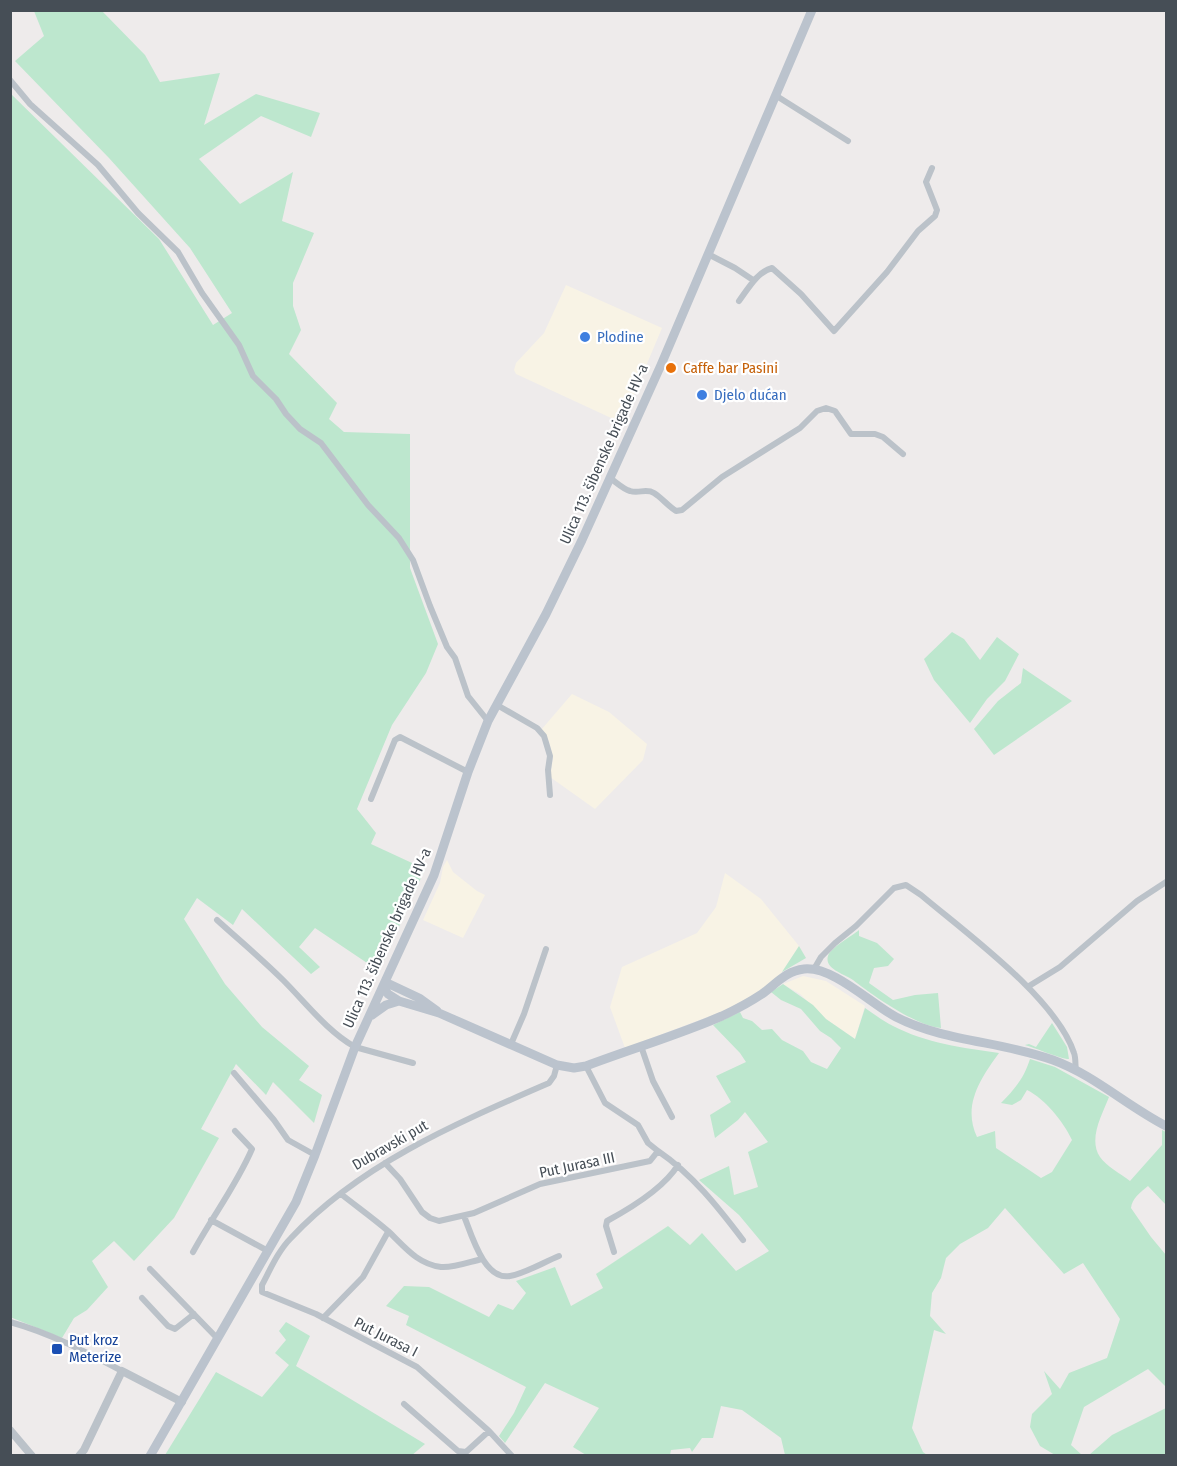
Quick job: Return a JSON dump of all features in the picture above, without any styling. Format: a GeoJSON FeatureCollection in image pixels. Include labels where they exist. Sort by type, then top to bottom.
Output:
{"type":"FeatureCollection","features":[{"type":"Feature","properties":{"kind":"main road","name":"Ulica 113. šibenske brigade HV-a"},"geometry":{"type":"LineString","coordinates":[[150,1455],[296,1202],[356,1047],[434,875],[468,772],[488,721],[546,614],[610,478],[812,10]]}},
{"type":"Feature","properties":{"kind":"main road"},"geometry":{"type":"LineString","coordinates":[[384,984],[388,994],[399,1001],[439,1013],[557,1065],[574,1068],[586,1066],[723,1015],[762,994],[788,974],[814,969],[830,975],[894,1016],[918,1027],[946,1036],[1033,1053],[1076,1071],[1167,1126]]}},
{"type":"Feature","properties":{"kind":"main road"},"geometry":{"type":"LineString","coordinates":[[384,984],[419,998],[439,1013]]}},
{"type":"Feature","properties":{"kind":"main road"},"geometry":{"type":"LineString","coordinates":[[368,1019],[379,1008],[399,1001]]}},
{"type":"Feature","properties":{"kind":"street"},"geometry":{"type":"LineString","coordinates":[[10,80],[30,104],[98,165],[138,213],[178,252],[202,293],[239,345],[253,376],[276,399],[300,429],[321,443],[368,505],[399,538],[413,560],[447,647],[455,658],[468,696],[488,721]]}},
{"type":"Feature","properties":{"kind":"street"},"geometry":{"type":"LineString","coordinates":[[775,95],[848,141]]}},
{"type":"Feature","properties":{"kind":"street"},"geometry":{"type":"LineString","coordinates":[[739,301],[753,280],[766,269],[772,268],[801,294],[834,331],[887,272],[918,231],[935,216],[937,210],[926,182],[932,168]]}},
{"type":"Feature","properties":{"kind":"street"},"geometry":{"type":"LineString","coordinates":[[708,254],[753,280]]}},
{"type":"Feature","properties":{"kind":"street"},"geometry":{"type":"LineString","coordinates":[[610,478],[629,491],[653,492],[671,508],[676,511],[682,510],[722,477],[800,428],[817,411],[826,408],[835,411],[851,434],[875,434],[883,437],[903,454]]}},
{"type":"Feature","properties":{"kind":"street"},"geometry":{"type":"LineString","coordinates":[[496,705],[537,728],[544,736],[550,756],[548,770],[550,795]]}},
{"type":"Feature","properties":{"kind":"street"},"geometry":{"type":"LineString","coordinates":[[371,799],[395,740],[400,737],[468,772]]}},
{"type":"Feature","properties":{"kind":"street"},"geometry":{"type":"LineString","coordinates":[[1029,986],[1060,967],[1137,901],[1167,882]]}},
{"type":"Feature","properties":{"kind":"street"},"geometry":{"type":"LineString","coordinates":[[814,969],[821,957],[894,888],[906,885],[1029,986],[1059,1024],[1074,1053],[1076,1071]]}},
{"type":"Feature","properties":{"kind":"street","name":"Ulica 113. šibenske brigade HV-a"},"geometry":{"type":"LineString","coordinates":[[217,920],[281,978],[336,1034],[356,1047],[413,1063]]}},
{"type":"Feature","properties":{"kind":"street"},"geometry":{"type":"LineString","coordinates":[[511,1044],[546,950]]}},
{"type":"Feature","properties":{"kind":"street"},"geometry":{"type":"LineString","coordinates":[[641,1046],[659,1094],[672,1117]]}},
{"type":"Feature","properties":{"kind":"street","name":"Dubravski put"},"geometry":{"type":"LineString","coordinates":[[262,1285],[289,1239],[341,1194],[385,1163],[427,1139],[549,1083],[557,1065]]}},
{"type":"Feature","properties":{"kind":"street"},"geometry":{"type":"LineString","coordinates":[[586,1066],[605,1103],[638,1125],[648,1143],[678,1165],[717,1206],[743,1239]]}},
{"type":"Feature","properties":{"kind":"street"},"geometry":{"type":"LineString","coordinates":[[234,1073],[288,1140],[315,1155]]}},
{"type":"Feature","properties":{"kind":"street"},"geometry":{"type":"LineString","coordinates":[[193,1252],[211,1220],[235,1186],[252,1149],[235,1131]]}},
{"type":"Feature","properties":{"kind":"street","name":"Put Jurasa III"},"geometry":{"type":"LineString","coordinates":[[385,1163],[400,1179],[422,1212],[439,1221],[474,1213],[540,1184],[650,1161],[658,1150]]}},
{"type":"Feature","properties":{"kind":"street"},"geometry":{"type":"LineString","coordinates":[[614,1252],[606,1226],[607,1221],[631,1208],[672,1175],[678,1165]]}},
{"type":"Feature","properties":{"kind":"street"},"geometry":{"type":"LineString","coordinates":[[341,1194],[388,1232],[413,1256],[426,1263],[442,1267],[482,1259]]}},
{"type":"Feature","properties":{"kind":"street"},"geometry":{"type":"LineString","coordinates":[[464,1216],[482,1259],[495,1273],[508,1277],[559,1256]]}},
{"type":"Feature","properties":{"kind":"street"},"geometry":{"type":"LineString","coordinates":[[211,1220],[268,1251]]}},
{"type":"Feature","properties":{"kind":"street"},"geometry":{"type":"LineString","coordinates":[[323,1318],[363,1277],[388,1232]]}},
{"type":"Feature","properties":{"kind":"street"},"geometry":{"type":"LineString","coordinates":[[150,1269],[218,1340]]}},
{"type":"Feature","properties":{"kind":"street","name":"Put Jurasa I"},"geometry":{"type":"LineString","coordinates":[[262,1285],[262,1292],[270,1297],[323,1318],[417,1367],[489,1431],[512,1455]]}},
{"type":"Feature","properties":{"kind":"street"},"geometry":{"type":"LineString","coordinates":[[142,1298],[168,1326],[175,1329],[194,1314]]}},
{"type":"Feature","properties":{"kind":"street"},"geometry":{"type":"LineString","coordinates":[[10,1322],[26,1326],[81,1349],[182,1402]]}},
{"type":"Feature","properties":{"kind":"street"},"geometry":{"type":"LineString","coordinates":[[79,1455],[84,1450],[122,1371]]}},
{"type":"Feature","properties":{"kind":"street"},"geometry":{"type":"LineString","coordinates":[[404,1404],[458,1451],[466,1452],[489,1431]]}},
{"type":"Feature","properties":{"kind":"street"},"geometry":{"type":"LineString","coordinates":[[10,1430],[32,1455]]}},
{"type":"Feature","properties":{"kind":"shaded area"},"geometry":{"type":"Polygon","coordinates":[[[566,285],[662,328],[622,423],[516,374],[514,370],[516,363],[544,333],[566,285]]]}},
{"type":"Feature","properties":{"kind":"shaded area"},"geometry":{"type":"Polygon","coordinates":[[[572,694],[609,712],[647,744],[643,760],[595,809],[550,777],[553,759],[549,741],[541,730],[572,694]]]}},
{"type":"Feature","properties":{"kind":"shaded area"},"geometry":{"type":"Polygon","coordinates":[[[447,860],[453,872],[485,895],[463,938],[423,920],[440,883],[447,860]]]}},
{"type":"Feature","properties":{"kind":"shaded area"},"geometry":{"type":"Polygon","coordinates":[[[725,873],[761,899],[799,946],[782,972],[764,989],[726,1010],[625,1048],[610,1007],[622,967],[697,933],[716,907],[725,873]]]}},
{"type":"Feature","properties":{"kind":"shaded area"},"geometry":{"type":"Polygon","coordinates":[[[803,976],[826,981],[865,1006],[855,1039],[826,1019],[800,994],[783,984],[803,976]]]}},
{"type":"Feature","properties":{"kind":"green space"},"geometry":{"type":"Polygon","coordinates":[[[34,11],[102,11],[145,55],[160,82],[220,73],[204,125],[256,94],[320,113],[311,137],[261,116],[199,159],[240,204],[293,172],[282,221],[314,233],[293,283],[293,306],[301,330],[289,354],[337,403],[329,419],[344,432],[410,434],[410,568],[438,644],[426,673],[392,725],[357,809],[376,833],[371,844],[425,869],[379,971],[315,928],[299,947],[320,967],[311,974],[242,909],[233,925],[197,898],[184,919],[225,984],[262,1027],[309,1066],[299,1080],[322,1095],[314,1123],[273,1082],[266,1095],[236,1064],[201,1129],[219,1138],[174,1218],[134,1261],[114,1241],[92,1261],[108,1287],[87,1310],[74,1318],[62,1338],[10,1317],[10,93],[159,239],[213,325],[232,313],[190,248],[109,158],[15,61],[44,36],[34,11]]]}},
{"type":"Feature","properties":{"kind":"green space"},"geometry":{"type":"Polygon","coordinates":[[[952,632],[964,639],[980,660],[997,637],[1019,654],[1005,681],[987,699],[970,723],[934,680],[924,659],[952,632]]]}},
{"type":"Feature","properties":{"kind":"green space"},"geometry":{"type":"Polygon","coordinates":[[[1023,668],[1072,701],[994,755],[974,729],[998,701],[1021,683],[1023,668]]]}},
{"type":"Feature","properties":{"kind":"green space"},"geometry":{"type":"Polygon","coordinates":[[[859,930],[859,936],[877,943],[894,959],[888,966],[874,968],[869,983],[893,1000],[938,993],[941,1028],[919,1022],[895,1009],[832,968],[828,961],[830,953],[859,930]]]}},
{"type":"Feature","properties":{"kind":"green space"},"geometry":{"type":"Polygon","coordinates":[[[799,946],[806,958],[782,972],[799,946]]]}},
{"type":"Feature","properties":{"kind":"green space"},"geometry":{"type":"Polygon","coordinates":[[[783,984],[855,1039],[865,1008],[889,1024],[918,1037],[958,1047],[999,1053],[980,1082],[973,1103],[973,1125],[977,1137],[995,1131],[996,1148],[1041,1178],[1052,1172],[1072,1140],[1053,1111],[1027,1090],[1021,1100],[1012,1105],[1001,1103],[1019,1083],[1030,1059],[1055,1067],[1109,1097],[1097,1127],[1095,1143],[1100,1157],[1106,1164],[1130,1181],[1162,1145],[1162,1130],[1166,1132],[1166,1205],[1148,1186],[1135,1198],[1131,1208],[1166,1255],[1166,1387],[1148,1369],[1084,1407],[1071,1445],[1082,1455],[1055,1455],[1040,1446],[1030,1427],[1032,1414],[1052,1394],[1044,1371],[1060,1389],[1069,1373],[1107,1358],[1120,1319],[1083,1263],[1064,1274],[1005,1208],[988,1228],[960,1244],[946,1258],[941,1278],[932,1293],[930,1316],[946,1334],[934,1330],[912,1428],[923,1452],[927,1455],[785,1455],[781,1438],[742,1410],[721,1406],[713,1438],[702,1438],[692,1452],[690,1448],[671,1450],[670,1455],[586,1455],[573,1447],[599,1408],[545,1383],[505,1443],[499,1436],[514,1413],[526,1387],[406,1325],[409,1316],[386,1306],[404,1286],[429,1287],[489,1317],[498,1304],[513,1310],[526,1293],[516,1281],[555,1267],[571,1306],[603,1288],[596,1274],[668,1226],[690,1245],[702,1233],[736,1271],[769,1251],[739,1215],[699,1180],[729,1166],[734,1195],[758,1187],[748,1152],[768,1142],[745,1112],[715,1138],[710,1115],[731,1102],[716,1076],[746,1062],[713,1025],[740,1012],[743,1018],[752,1021],[762,1030],[772,1029],[782,1040],[803,1051],[811,1062],[827,1069],[841,1048],[820,1031],[801,1009],[781,1000],[771,992],[783,984]]]}},
{"type":"Feature","properties":{"kind":"green space"},"geometry":{"type":"Polygon","coordinates":[[[1052,1023],[1067,1047],[1069,1059],[1025,1045],[1036,1047],[1052,1023]]]}},
{"type":"Feature","properties":{"kind":"green space"},"geometry":{"type":"Polygon","coordinates":[[[286,1322],[310,1336],[296,1366],[425,1444],[411,1456],[165,1455],[216,1372],[262,1397],[289,1365],[275,1353],[286,1340],[279,1331],[286,1322]]]}},
{"type":"Feature","properties":{"kind":"green space"},"geometry":{"type":"Polygon","coordinates":[[[1166,1408],[1166,1455],[1089,1455],[1112,1435],[1166,1408]]]}},
{"type":"Feature","properties":{"kind":"place","name":"Plodine"},"geometry":{"type":"Point","coordinates":[585,337]}},
{"type":"Feature","properties":{"kind":"place","name":"Caffe bar Pasini"},"geometry":{"type":"Point","coordinates":[671,368]}},
{"type":"Feature","properties":{"kind":"place","name":"Djelo dućan"},"geometry":{"type":"Point","coordinates":[702,395]}},
{"type":"Feature","properties":{"kind":"place","name":"Put kroz Meterize"},"geometry":{"type":"Point","coordinates":[57,1349]}}]}
